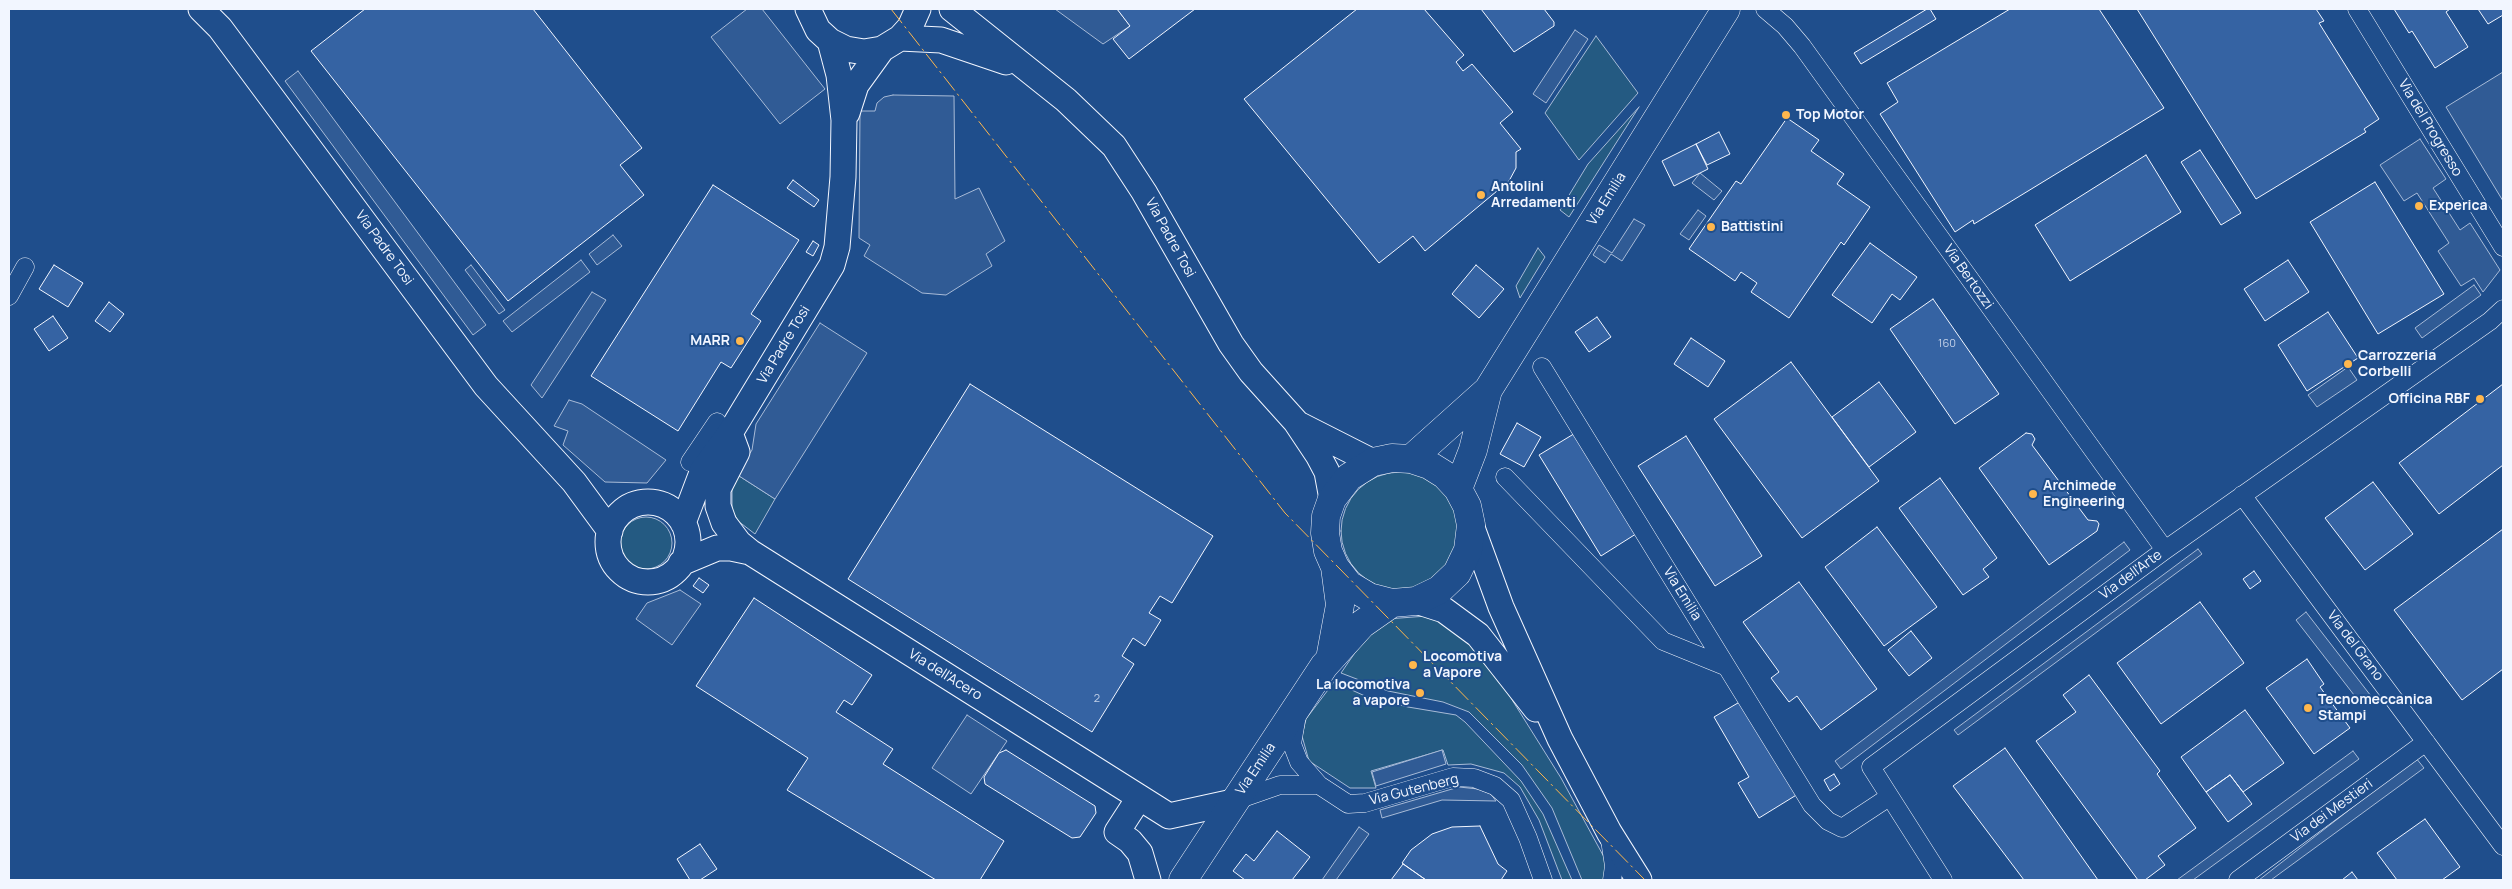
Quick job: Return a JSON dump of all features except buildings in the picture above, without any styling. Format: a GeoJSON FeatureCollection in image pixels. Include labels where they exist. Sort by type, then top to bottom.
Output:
{"type":"FeatureCollection","features":[{"type":"Feature","properties":{"kind":"main road","name":"Via Emilia"},"geometry":{"type":"LineString","coordinates":[[1411,459],[1488,390],[1726,9]]}},
{"type":"Feature","properties":{"kind":"main road","name":"Via Emilia"},"geometry":{"type":"LineString","coordinates":[[1458,489],[1473,450],[1488,390]]}},
{"type":"Feature","properties":{"kind":"main road","name":"Via Emilia"},"geometry":{"type":"LineString","coordinates":[[1183,880],[1233,802],[1330,659],[1362,624],[1404,602],[1439,590],[1458,573],[1468,550],[1470,525],[1467,506],[1458,489],[1445,475],[1429,465],[1411,459],[1392,458],[1374,462],[1349,477],[1332,499],[1326,516],[1325,533],[1328,551],[1335,567],[1349,585],[1369,597],[1404,602]]}},
{"type":"Feature","properties":{"kind":"main road","name":"Via Emilia"},"geometry":{"type":"LineString","coordinates":[[1330,659],[1340,605],[1335,567]]}},
{"type":"Feature","properties":{"kind":"street","name":"Via Padre Tosi"},"geometry":{"type":"LineString","coordinates":[[201,9],[220,28],[486,386],[574,482],[610,531],[620,514],[647,504],[697,466],[832,265],[837,247],[843,177],[844,120],[839,75],[830,41]]}},
{"type":"Feature","properties":{"kind":"street","name":"Via Padre Tosi"},"geometry":{"type":"LineString","coordinates":[[808,9],[818,30],[830,41],[846,49],[864,52],[891,44],[941,40],[1027,70]]}},
{"type":"Feature","properties":{"kind":"street","name":"Via Padre Tosi"},"geometry":{"type":"LineString","coordinates":[[844,120],[856,85],[891,44],[910,27],[918,9]]}},
{"type":"Feature","properties":{"kind":"street","name":"Via Padre Tosi"},"geometry":{"type":"LineString","coordinates":[[952,9],[1066,100],[1114,146],[1144,192],[1231,344],[1256,379],[1296,422],[1322,464],[1332,499]]}},
{"type":"Feature","properties":{"kind":"street","name":"Via Bertozzi"},"geometry":{"type":"LineString","coordinates":[[1766,9],[1785,26],[1830,83],[2037,375],[2165,550]]}},
{"type":"Feature","properties":{"kind":"street","name":"Via del Progresso"},"geometry":{"type":"LineString","coordinates":[[2357,9],[2503,247]]}},
{"type":"Feature","properties":{"kind":"street"},"geometry":{"type":"LineString","coordinates":[[9,296],[25,267]]}},
{"type":"Feature","properties":{"kind":"street","name":"Via dell'Arte"},"geometry":{"type":"LineString","coordinates":[[1943,880],[1871,767],[2165,550],[2490,321],[2503,309]]}},
{"type":"Feature","properties":{"kind":"street","name":"Via Emilia"},"geometry":{"type":"LineString","coordinates":[[1542,367],[1812,805],[1828,821],[1842,828],[1889,797]]}},
{"type":"Feature","properties":{"kind":"street","name":"Via Padre Tosi"},"geometry":{"type":"LineString","coordinates":[[1296,422],[1374,462]]}},
{"type":"Feature","properties":{"kind":"street","name":"Via dell'Acero"},"geometry":{"type":"LineString","coordinates":[[723,428],[737,452],[718,489],[718,506],[724,523],[745,548]]}},
{"type":"Feature","properties":{"kind":"street","name":"Via Padre Tosi"},"geometry":{"type":"LineString","coordinates":[[681,563],[686,553],[684,527],[697,466]]}},
{"type":"Feature","properties":{"kind":"street"},"geometry":{"type":"LineString","coordinates":[[1505,477],[1664,641],[1727,667]]}},
{"type":"Feature","properties":{"kind":"street","name":"Via Padre Tosi"},"geometry":{"type":"LineString","coordinates":[[574,482],[612,499],[647,504],[672,512],[684,527]]}},
{"type":"Feature","properties":{"kind":"street","name":"Via del Grano"},"geometry":{"type":"LineString","coordinates":[[2242,495],[2503,846]]}},
{"type":"Feature","properties":{"kind":"street"},"geometry":{"type":"LineString","coordinates":[[1470,525],[1501,607],[1560,739],[1608,832],[1640,880]]}},
{"type":"Feature","properties":{"kind":"street","name":"Via dell'Acero"},"geometry":{"type":"LineString","coordinates":[[684,527],[745,548],[1169,816],[1233,802]]}},
{"type":"Feature","properties":{"kind":"street"},"geometry":{"type":"LineString","coordinates":[[610,531],[608,541],[612,561],[626,576],[641,581],[656,581],[675,572],[681,563]]}},
{"type":"Feature","properties":{"kind":"street","name":"Via dell'Acero"},"geometry":{"type":"LineString","coordinates":[[681,563],[717,548],[745,548]]}},
{"type":"Feature","properties":{"kind":"street"},"geometry":{"type":"LineString","coordinates":[[1404,602],[1444,610],[1478,635],[1560,739]]}},
{"type":"Feature","properties":{"kind":"street","name":"Via Gutenberg"},"geometry":{"type":"LineString","coordinates":[[1298,707],[1292,744],[1299,762],[1319,785],[1348,804],[1365,803],[1453,777],[1474,778],[1494,786],[1511,800],[1528,838],[1543,880]]}},
{"type":"Feature","properties":{"kind":"street","name":"Via dei Mestieri"},"geometry":{"type":"LineString","coordinates":[[2238,880],[2426,742]]}},
{"type":"Feature","properties":{"kind":"street"},"geometry":{"type":"LineString","coordinates":[[1233,802],[1280,785],[1319,785]]}},
{"type":"Feature","properties":{"kind":"street"},"geometry":{"type":"LineString","coordinates":[[1139,798],[1117,832],[1130,840],[1140,853],[1148,880]]}},
{"type":"Feature","properties":{"kind":"street"},"geometry":{"type":"LineString","coordinates":[[1608,832],[1614,866],[1612,880]]}},
{"type":"Feature","properties":{"kind":"shaded area"},"geometry":{"type":"Polygon","coordinates":[[[747,9],[762,9],[825,89],[780,124],[711,37],[747,9]]]}},
{"type":"Feature","properties":{"kind":"shaded area"},"geometry":{"type":"Polygon","coordinates":[[[1055,9],[1117,9],[1130,26],[1103,44],[1055,9]]]}},
{"type":"Feature","properties":{"kind":"shaded area"},"geometry":{"type":"Polygon","coordinates":[[[1575,30],[1588,39],[1546,103],[1533,94],[1575,30]]]}},
{"type":"Feature","properties":{"kind":"shaded area"},"geometry":{"type":"Polygon","coordinates":[[[1596,36],[1638,93],[1579,160],[1545,113],[1596,36]]]}},
{"type":"Feature","properties":{"kind":"shaded area"},"geometry":{"type":"Polygon","coordinates":[[[298,71],[486,325],[473,335],[285,81],[298,71]]]}},
{"type":"Feature","properties":{"kind":"shaded area"},"geometry":{"type":"Polygon","coordinates":[[[2503,72],[2503,201],[2446,107],[2503,72]]]}},
{"type":"Feature","properties":{"kind":"shaded area"},"geometry":{"type":"Polygon","coordinates":[[[893,95],[954,96],[955,199],[979,188],[1005,241],[986,254],[992,266],[946,295],[922,293],[864,256],[870,245],[859,238],[860,111],[875,111],[877,103],[884,97],[893,95]]]}},
{"type":"Feature","properties":{"kind":"shaded area"},"geometry":{"type":"Polygon","coordinates":[[[1639,107],[1569,217],[1560,210],[1588,164],[1639,107]]]}},
{"type":"Feature","properties":{"kind":"shaded area"},"geometry":{"type":"Polygon","coordinates":[[[2420,139],[2446,179],[2433,188],[2460,230],[2470,223],[2500,270],[2483,292],[2474,278],[2461,286],[2438,251],[2449,243],[2417,193],[2404,201],[2380,165],[2420,139]]]}},
{"type":"Feature","properties":{"kind":"shaded area"},"geometry":{"type":"Polygon","coordinates":[[[1700,173],[1722,191],[1714,200],[1692,183],[1700,173]]]}},
{"type":"Feature","properties":{"kind":"shaded area"},"geometry":{"type":"Polygon","coordinates":[[[1698,210],[1706,216],[1689,240],[1680,234],[1698,210]]]}},
{"type":"Feature","properties":{"kind":"shaded area"},"geometry":{"type":"Polygon","coordinates":[[[1634,219],[1645,225],[1622,261],[1611,254],[1605,263],[1593,255],[1599,245],[1612,253],[1634,219]]]}},
{"type":"Feature","properties":{"kind":"shaded area"},"geometry":{"type":"Polygon","coordinates":[[[613,235],[622,246],[597,265],[589,254],[613,235]]]}},
{"type":"Feature","properties":{"kind":"shaded area"},"geometry":{"type":"Polygon","coordinates":[[[1538,248],[1545,257],[1520,298],[1516,286],[1538,248]]]}},
{"type":"Feature","properties":{"kind":"shaded area"},"geometry":{"type":"Polygon","coordinates":[[[581,260],[590,272],[512,332],[503,321],[581,260]]]}},
{"type":"Feature","properties":{"kind":"shaded area"},"geometry":{"type":"Polygon","coordinates":[[[471,265],[505,310],[499,314],[465,270],[471,265]]]}},
{"type":"Feature","properties":{"kind":"shaded area"},"geometry":{"type":"Polygon","coordinates":[[[2474,285],[2481,295],[2422,338],[2415,328],[2474,285]]]}},
{"type":"Feature","properties":{"kind":"shaded area"},"geometry":{"type":"Polygon","coordinates":[[[592,292],[606,300],[542,398],[531,385],[592,292]]]}},
{"type":"Feature","properties":{"kind":"shaded area"},"geometry":{"type":"Polygon","coordinates":[[[820,323],[867,353],[775,499],[736,474],[752,450],[756,424],[820,323]]]}},
{"type":"Feature","properties":{"kind":"shaded area"},"geometry":{"type":"Polygon","coordinates":[[[2348,367],[2357,380],[2317,407],[2308,395],[2348,367]]]}},
{"type":"Feature","properties":{"kind":"shaded area"},"geometry":{"type":"Polygon","coordinates":[[[569,400],[582,404],[666,460],[647,483],[605,482],[563,445],[568,431],[554,426],[569,400]]]}},
{"type":"Feature","properties":{"kind":"shaded area"},"geometry":{"type":"Polygon","coordinates":[[[1400,472],[1423,477],[1442,489],[1454,508],[1459,531],[1454,554],[1442,573],[1423,585],[1400,590],[1377,585],[1358,573],[1346,554],[1341,531],[1346,508],[1358,489],[1377,477],[1400,472]]]}},
{"type":"Feature","properties":{"kind":"shaded area"},"geometry":{"type":"Polygon","coordinates":[[[736,474],[775,499],[755,534],[738,521],[732,510],[732,484],[736,474]]]}},
{"type":"Feature","properties":{"kind":"shaded area"},"geometry":{"type":"Polygon","coordinates":[[[641,517],[651,517],[661,521],[668,528],[672,543],[668,558],[661,565],[651,569],[641,569],[631,565],[624,558],[620,548],[620,538],[624,528],[631,521],[641,517]]]}},
{"type":"Feature","properties":{"kind":"shaded area"},"geometry":{"type":"Polygon","coordinates":[[[2124,542],[2130,550],[1841,769],[1835,761],[2124,542]]]}},
{"type":"Feature","properties":{"kind":"shaded area"},"geometry":{"type":"Polygon","coordinates":[[[2198,549],[2202,554],[1958,735],[1954,730],[2198,549]]]}},
{"type":"Feature","properties":{"kind":"shaded area"},"geometry":{"type":"Polygon","coordinates":[[[680,590],[701,604],[672,645],[636,619],[647,603],[680,590]]]}},
{"type":"Feature","properties":{"kind":"shaded area"},"geometry":{"type":"Polygon","coordinates":[[[2306,612],[2371,696],[2361,704],[2296,620],[2306,612]]]}},
{"type":"Feature","properties":{"kind":"shaded area"},"geometry":{"type":"Polygon","coordinates":[[[1427,616],[1446,621],[1479,647],[1561,778],[1610,868],[1609,880],[1582,880],[1552,808],[1522,765],[1469,712],[1443,702],[1388,691],[1341,673],[1372,628],[1387,619],[1427,616]]]}},
{"type":"Feature","properties":{"kind":"shaded area"},"geometry":{"type":"Polygon","coordinates":[[[1334,682],[1365,696],[1408,707],[1456,715],[1465,722],[1521,781],[1543,814],[1572,880],[1562,880],[1539,820],[1520,787],[1504,773],[1471,764],[1448,765],[1443,750],[1371,771],[1376,788],[1350,788],[1309,761],[1302,736],[1306,719],[1334,682]]]}},
{"type":"Feature","properties":{"kind":"shaded area"},"geometry":{"type":"Polygon","coordinates":[[[967,715],[1007,741],[971,794],[932,768],[967,715]]]}},
{"type":"Feature","properties":{"kind":"shaded area"},"geometry":{"type":"Polygon","coordinates":[[[1442,750],[1446,764],[1376,786],[1372,772],[1442,750]]]}},
{"type":"Feature","properties":{"kind":"shaded area"},"geometry":{"type":"Polygon","coordinates":[[[2353,751],[2359,759],[2193,880],[2177,880],[2353,751]]]}},
{"type":"Feature","properties":{"kind":"shaded area"},"geometry":{"type":"Polygon","coordinates":[[[2416,758],[2424,768],[2271,880],[2259,880],[2416,758]]]}},
{"type":"Feature","properties":{"kind":"shaded area"},"geometry":{"type":"Polygon","coordinates":[[[1459,787],[1478,789],[1491,794],[1496,801],[1442,800],[1382,818],[1380,810],[1459,787]]]}},
{"type":"Feature","properties":{"kind":"shaded area"},"geometry":{"type":"Polygon","coordinates":[[[1359,827],[1369,834],[1336,880],[1322,880],[1359,827]]]}},
{"type":"Feature","properties":{"kind":"power"},"geometry":{"type":"LineString","coordinates":[[891,9],[1285,513],[1645,880]]}},
{"type":"Feature","properties":{"kind":"place","name":"Top Motor"},"geometry":{"type":"Point","coordinates":[1786,115]}},
{"type":"Feature","properties":{"kind":"place","name":"Antolini Arredamenti"},"geometry":{"type":"Point","coordinates":[1481,195]}},
{"type":"Feature","properties":{"kind":"place","name":"Experica"},"geometry":{"type":"Point","coordinates":[2419,206]}},
{"type":"Feature","properties":{"kind":"place","name":"Battistini"},"geometry":{"type":"Point","coordinates":[1711,227]}},
{"type":"Feature","properties":{"kind":"place","name":"MARR"},"geometry":{"type":"Point","coordinates":[740,341]}},
{"type":"Feature","properties":{"kind":"place","name":"Carrozzeria Corbelli"},"geometry":{"type":"Point","coordinates":[2348,364]}},
{"type":"Feature","properties":{"kind":"place","name":"Officina RBF"},"geometry":{"type":"Point","coordinates":[2480,399]}},
{"type":"Feature","properties":{"kind":"place","name":"Archimede Engineering"},"geometry":{"type":"Point","coordinates":[2033,494]}},
{"type":"Feature","properties":{"kind":"place","name":"Locomotiva a Vapore"},"geometry":{"type":"Point","coordinates":[1413,665]}},
{"type":"Feature","properties":{"kind":"place","name":"La locomotiva a vapore"},"geometry":{"type":"Point","coordinates":[1420,693]}},
{"type":"Feature","properties":{"kind":"place","name":"Tecnomeccanica Stampi"},"geometry":{"type":"Point","coordinates":[2308,708]}}]}
